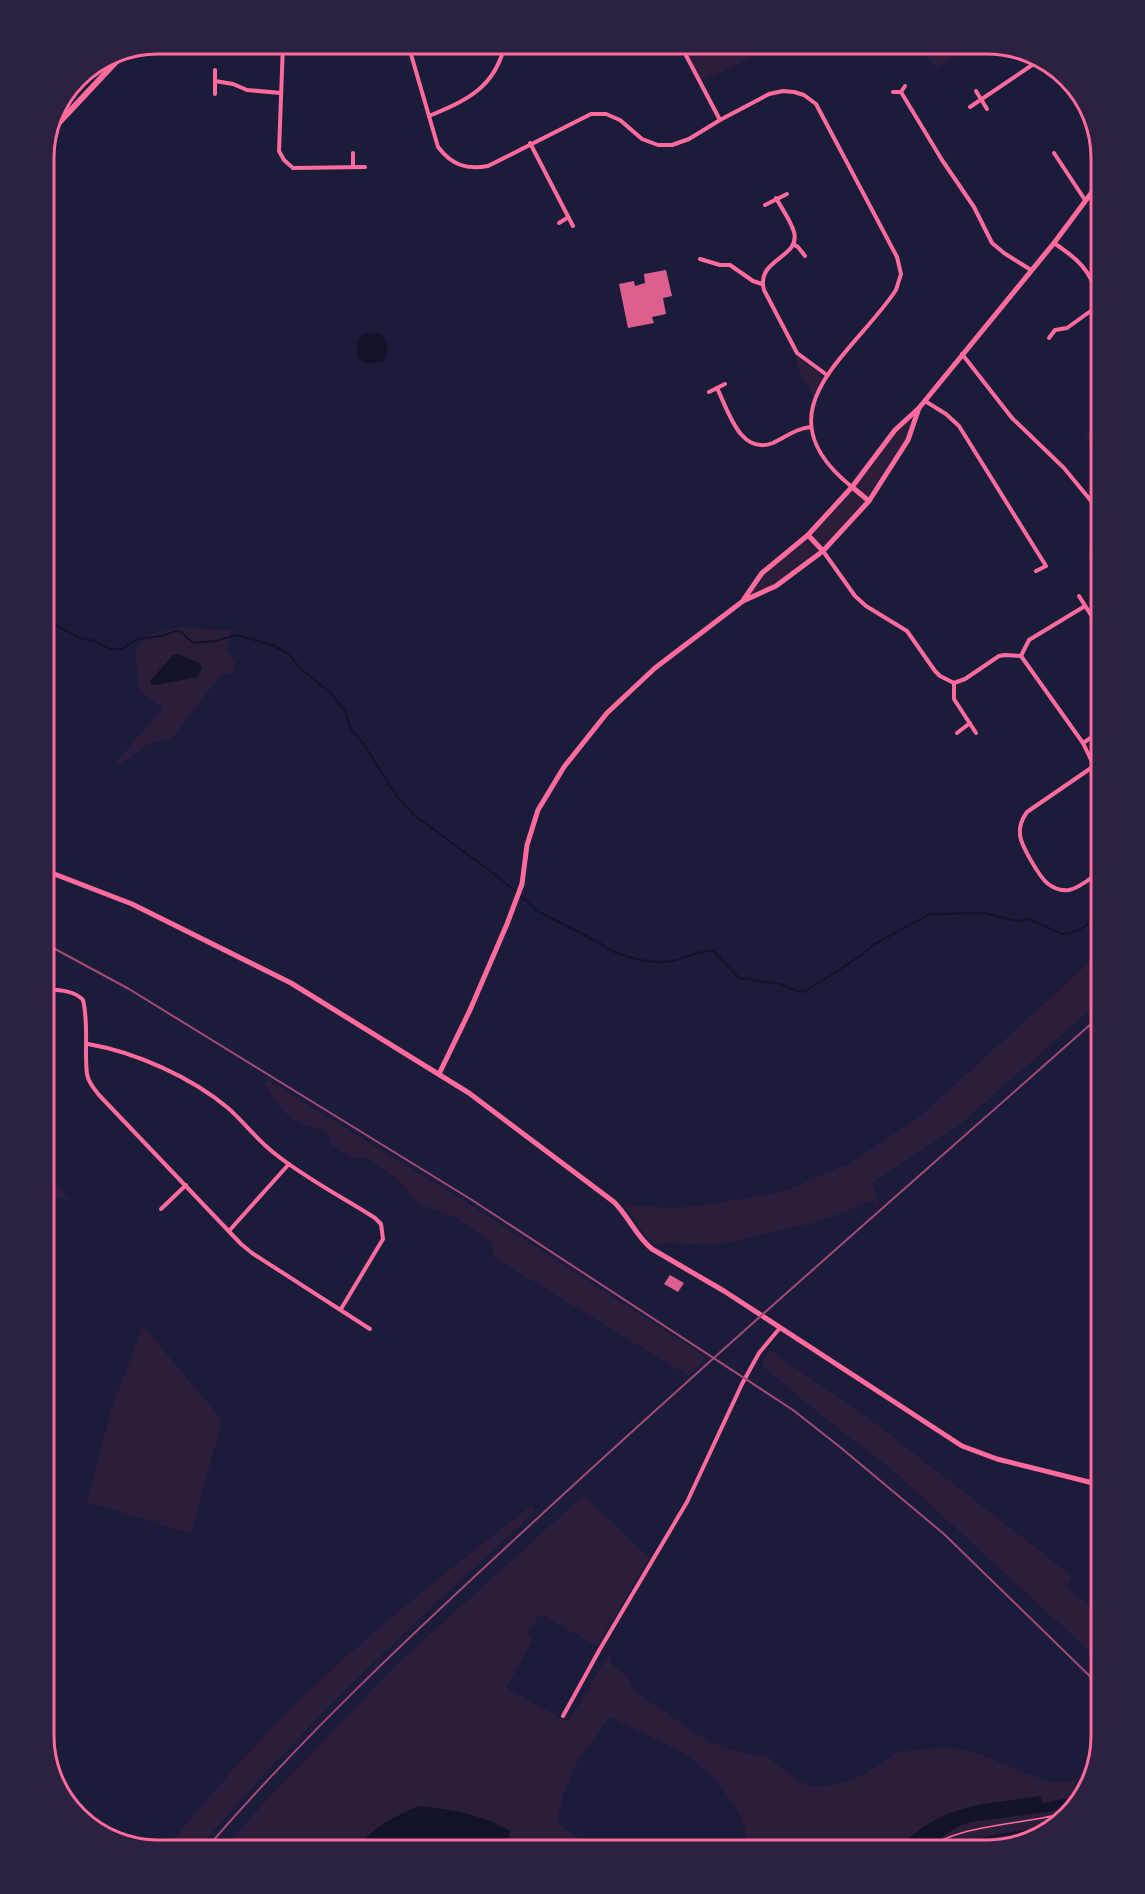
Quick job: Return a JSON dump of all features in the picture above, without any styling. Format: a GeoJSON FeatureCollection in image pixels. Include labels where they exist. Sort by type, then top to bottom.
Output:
{"type":"FeatureCollection","features":[{"type":"Feature","properties":{"kind":"main road"},"geometry":{"type":"LineString","coordinates":[[62,119],[114,64]]}},
{"type":"Feature","properties":{"kind":"street"},"geometry":{"type":"LineString","coordinates":[[283,54],[279,151],[284,160],[293,168],[365,167]]}},
{"type":"Feature","properties":{"kind":"street"},"geometry":{"type":"LineString","coordinates":[[411,54],[438,147],[447,158],[461,166],[474,168],[488,166],[591,114],[606,114],[620,120],[642,139],[658,145],[672,145],[689,139],[769,94],[783,91],[804,95],[816,104],[897,257],[901,274],[896,290],[827,375],[814,398],[811,414],[818,450],[824,460],[869,501]]}},
{"type":"Feature","properties":{"kind":"street"},"geometry":{"type":"LineString","coordinates":[[429,116],[463,102],[488,83],[502,54]]}},
{"type":"Feature","properties":{"kind":"street"},"geometry":{"type":"LineString","coordinates":[[685,54],[720,120]]}},
{"type":"Feature","properties":{"kind":"street"},"geometry":{"type":"LineString","coordinates":[[970,107],[1032,65]]}},
{"type":"Feature","properties":{"kind":"street"},"geometry":{"type":"LineString","coordinates":[[215,69],[215,94]]}},
{"type":"Feature","properties":{"kind":"street"},"geometry":{"type":"LineString","coordinates":[[215,81],[233,84],[247,90],[281,93]]}},
{"type":"Feature","properties":{"kind":"street"},"geometry":{"type":"LineString","coordinates":[[901,92],[905,86]]}},
{"type":"Feature","properties":{"kind":"street"},"geometry":{"type":"LineString","coordinates":[[976,91],[987,108]]}},
{"type":"Feature","properties":{"kind":"street"},"geometry":{"type":"LineString","coordinates":[[893,92],[901,92]]}},
{"type":"Feature","properties":{"kind":"street"},"geometry":{"type":"LineString","coordinates":[[901,92],[942,160],[974,207],[992,243],[1031,270]]}},
{"type":"Feature","properties":{"kind":"street"},"geometry":{"type":"LineString","coordinates":[[530,143],[573,226]]}},
{"type":"Feature","properties":{"kind":"street"},"geometry":{"type":"LineString","coordinates":[[352,153],[352,166]]}},
{"type":"Feature","properties":{"kind":"street"},"geometry":{"type":"LineString","coordinates":[[1054,153],[1085,200]]}},
{"type":"Feature","properties":{"kind":"street"},"geometry":{"type":"LineString","coordinates":[[743,601],[762,573],[808,535],[852,487],[895,430],[919,408],[1054,243],[1091,192]]}},
{"type":"Feature","properties":{"kind":"street"},"geometry":{"type":"LineString","coordinates":[[765,205],[787,194]]}},
{"type":"Feature","properties":{"kind":"street"},"geometry":{"type":"LineString","coordinates":[[776,198],[794,232],[793,244],[769,266],[762,284],[797,353],[827,375]]}},
{"type":"Feature","properties":{"kind":"street"},"geometry":{"type":"LineString","coordinates":[[559,223],[567,218]]}},
{"type":"Feature","properties":{"kind":"street"},"geometry":{"type":"LineString","coordinates":[[1054,243],[1079,262],[1091,280]]}},
{"type":"Feature","properties":{"kind":"street"},"geometry":{"type":"LineString","coordinates":[[793,244],[805,256]]}},
{"type":"Feature","properties":{"kind":"street"},"geometry":{"type":"LineString","coordinates":[[700,259],[720,265],[730,265],[753,281],[762,284]]}},
{"type":"Feature","properties":{"kind":"street"},"geometry":{"type":"LineString","coordinates":[[1049,338],[1055,330],[1067,328],[1091,312]]}},
{"type":"Feature","properties":{"kind":"street"},"geometry":{"type":"LineString","coordinates":[[962,354],[1012,418],[1064,468],[1091,501]]}},
{"type":"Feature","properties":{"kind":"street"},"geometry":{"type":"LineString","coordinates":[[709,392],[725,384]]}},
{"type":"Feature","properties":{"kind":"street"},"geometry":{"type":"LineString","coordinates":[[717,388],[741,436],[751,444],[762,446],[798,430],[812,427]]}},
{"type":"Feature","properties":{"kind":"street"},"geometry":{"type":"LineString","coordinates":[[924,401],[946,414],[959,426],[1046,566],[1036,571]]}},
{"type":"Feature","properties":{"kind":"street"},"geometry":{"type":"LineString","coordinates":[[439,1074],[470,1010],[517,900],[527,845],[538,810],[564,767],[608,713],[655,668],[743,601],[776,586],[823,551],[869,501],[908,440],[919,408]]}},
{"type":"Feature","properties":{"kind":"street"},"geometry":{"type":"LineString","coordinates":[[808,535],[823,551],[855,596],[866,606],[907,631],[940,676],[954,683],[965,679],[999,656],[1021,656]]}},
{"type":"Feature","properties":{"kind":"street"},"geometry":{"type":"LineString","coordinates":[[1079,596],[1091,615]]}},
{"type":"Feature","properties":{"kind":"street"},"geometry":{"type":"LineString","coordinates":[[1021,656],[1029,640],[1085,606]]}},
{"type":"Feature","properties":{"kind":"street"},"geometry":{"type":"LineString","coordinates":[[1021,656],[1083,743],[1091,760]]}},
{"type":"Feature","properties":{"kind":"street"},"geometry":{"type":"LineString","coordinates":[[954,683],[954,699],[976,733]]}},
{"type":"Feature","properties":{"kind":"street"},"geometry":{"type":"LineString","coordinates":[[957,733],[969,723]]}},
{"type":"Feature","properties":{"kind":"street"},"geometry":{"type":"LineString","coordinates":[[1083,743],[1091,738]]}},
{"type":"Feature","properties":{"kind":"street"},"geometry":{"type":"LineString","coordinates":[[1091,768],[1027,812],[1022,819],[1020,835],[1022,843],[1046,882],[1052,886],[1059,890],[1075,888],[1091,878]]}},
{"type":"Feature","properties":{"kind":"street"},"geometry":{"type":"LineString","coordinates":[[54,874],[132,904],[291,983],[470,1093],[600,1191],[626,1214],[642,1240],[652,1250],[693,1272],[758,1313],[779,1329],[962,1446],[997,1459],[1091,1482]]}},
{"type":"Feature","properties":{"kind":"street"},"geometry":{"type":"LineString","coordinates":[[54,991],[79,995],[85,1007],[87,1075],[99,1095],[252,1253],[370,1329]]}},
{"type":"Feature","properties":{"kind":"street"},"geometry":{"type":"LineString","coordinates":[[87,1044],[110,1048],[164,1068],[200,1089],[227,1107],[265,1146],[289,1164],[381,1224],[383,1239],[341,1309]]}},
{"type":"Feature","properties":{"kind":"street"},"geometry":{"type":"LineString","coordinates":[[229,1231],[289,1164]]}},
{"type":"Feature","properties":{"kind":"street"},"geometry":{"type":"LineString","coordinates":[[161,1209],[186,1185]]}},
{"type":"Feature","properties":{"kind":"street"},"geometry":{"type":"LineString","coordinates":[[563,1716],[687,1502],[742,1384],[759,1353],[779,1329]]}},
{"type":"Feature","properties":{"kind":"path"},"geometry":{"type":"LineString","coordinates":[[948,1840],[964,1832],[1053,1816]]}},
{"type":"Feature","properties":{"kind":"shaded area"},"geometry":{"type":"Polygon","coordinates":[[[685,54],[757,54],[700,82],[685,54]]]}},
{"type":"Feature","properties":{"kind":"shaded area"},"geometry":{"type":"Polygon","coordinates":[[[924,54],[959,54],[937,69],[924,54]]]}},
{"type":"Feature","properties":{"kind":"shaded area"},"geometry":{"type":"Polygon","coordinates":[[[365,333],[382,334],[388,347],[384,361],[367,364],[357,357],[357,342],[365,333]]]}},
{"type":"Feature","properties":{"kind":"shaded area"},"geometry":{"type":"Polygon","coordinates":[[[797,353],[827,375],[814,398],[797,366],[797,353]]]}},
{"type":"Feature","properties":{"kind":"shaded area"},"geometry":{"type":"Polygon","coordinates":[[[919,408],[908,440],[869,501],[838,536],[776,586],[743,601],[762,573],[808,535],[852,487],[895,430],[919,408]]]}},
{"type":"Feature","properties":{"kind":"shaded area"},"geometry":{"type":"Polygon","coordinates":[[[1091,430],[1091,443],[1085,436],[1091,430]]]}},
{"type":"Feature","properties":{"kind":"shaded area"},"geometry":{"type":"Polygon","coordinates":[[[181,627],[232,631],[227,650],[235,663],[234,672],[219,677],[172,738],[149,743],[120,765],[116,762],[163,708],[139,690],[135,652],[146,635],[181,627]]]}},
{"type":"Feature","properties":{"kind":"shaded area"},"geometry":{"type":"Polygon","coordinates":[[[179,654],[200,664],[202,669],[197,677],[151,684],[150,681],[173,655],[179,654]]]}},
{"type":"Feature","properties":{"kind":"shaded area"},"geometry":{"type":"Polygon","coordinates":[[[1091,961],[1091,1009],[958,1126],[871,1183],[879,1202],[875,1204],[872,1201],[817,1222],[717,1245],[666,1243],[656,1246],[645,1235],[624,1205],[670,1208],[699,1206],[782,1192],[852,1162],[918,1118],[1091,961]]]}},
{"type":"Feature","properties":{"kind":"shaded area"},"geometry":{"type":"Polygon","coordinates":[[[268,1080],[478,1210],[706,1357],[689,1376],[493,1257],[492,1243],[458,1218],[419,1204],[398,1180],[367,1158],[350,1157],[331,1144],[328,1133],[290,1117],[273,1098],[265,1084],[268,1080]]]}},
{"type":"Feature","properties":{"kind":"shaded area"},"geometry":{"type":"Polygon","coordinates":[[[54,1181],[69,1200],[54,1198],[54,1181]]]}},
{"type":"Feature","properties":{"kind":"shaded area"},"geometry":{"type":"Polygon","coordinates":[[[143,1326],[222,1420],[191,1534],[87,1502],[112,1407],[143,1326]]]}},
{"type":"Feature","properties":{"kind":"shaded area"},"geometry":{"type":"Polygon","coordinates":[[[770,1350],[875,1423],[1072,1576],[1066,1587],[1091,1607],[1091,1653],[895,1472],[761,1365],[770,1350]]]}},
{"type":"Feature","properties":{"kind":"shaded area"},"geometry":{"type":"Polygon","coordinates":[[[584,1495],[649,1558],[597,1646],[540,1614],[527,1634],[534,1638],[506,1688],[568,1722],[609,1654],[613,1665],[627,1675],[635,1692],[708,1741],[738,1752],[768,1757],[799,1781],[814,1787],[851,1781],[897,1753],[919,1749],[953,1748],[980,1754],[1055,1783],[1081,1779],[1065,1805],[1045,1823],[1008,1838],[987,1840],[746,1840],[745,1828],[739,1814],[720,1785],[691,1757],[609,1717],[574,1767],[562,1799],[557,1823],[582,1840],[231,1840],[397,1664],[584,1495]]]}},
{"type":"Feature","properties":{"kind":"shaded area"},"geometry":{"type":"Polygon","coordinates":[[[531,1506],[535,1512],[360,1676],[277,1761],[206,1840],[173,1840],[248,1754],[328,1673],[413,1599],[531,1506]]]}},
{"type":"Feature","properties":{"kind":"shaded area"},"geometry":{"type":"Polygon","coordinates":[[[1040,1796],[1043,1803],[1071,1798],[1061,1809],[970,1822],[957,1827],[938,1840],[907,1840],[930,1823],[946,1815],[980,1805],[1040,1796]]]}},
{"type":"Feature","properties":{"kind":"shaded area"},"geometry":{"type":"Polygon","coordinates":[[[418,1806],[476,1816],[510,1831],[508,1840],[365,1840],[376,1829],[418,1806]]]}},
{"type":"Feature","properties":{"kind":"building"},"geometry":{"type":"Polygon","coordinates":[[[666,270],[672,296],[663,298],[666,314],[652,317],[654,323],[628,328],[619,284],[634,281],[635,286],[645,283],[644,274],[666,270]]]}},
{"type":"Feature","properties":{"kind":"building"},"geometry":{"type":"Polygon","coordinates":[[[670,1275],[684,1283],[678,1292],[664,1284],[670,1275]]]}},
{"type":"Feature","properties":{"kind":"waterway"},"geometry":{"type":"LineString","coordinates":[[54,624],[82,639],[95,641],[110,649],[122,649],[137,639],[162,636],[176,631],[181,632],[193,643],[215,641],[237,635],[272,645],[289,654],[300,668],[332,694],[346,713],[349,726],[365,746],[395,794],[414,815],[501,879],[539,912],[614,952],[634,958],[664,962],[713,951],[739,978],[780,984],[804,992],[859,957],[873,945],[930,914],[985,913],[1017,921],[1029,919],[1062,934],[1078,931],[1091,922]]}},
{"type":"Feature","properties":{"kind":"waterway"},"geometry":{"type":"LineString","coordinates":[[978,1840],[1028,1831]]}},
{"type":"Feature","properties":{"kind":"railway"},"geometry":{"type":"LineString","coordinates":[[54,948],[129,989],[472,1200],[793,1410],[944,1534],[1091,1677]]}},
{"type":"Feature","properties":{"kind":"railway"},"geometry":{"type":"LineString","coordinates":[[214,1840],[326,1719],[541,1515],[680,1388],[1091,1024]]}}]}
